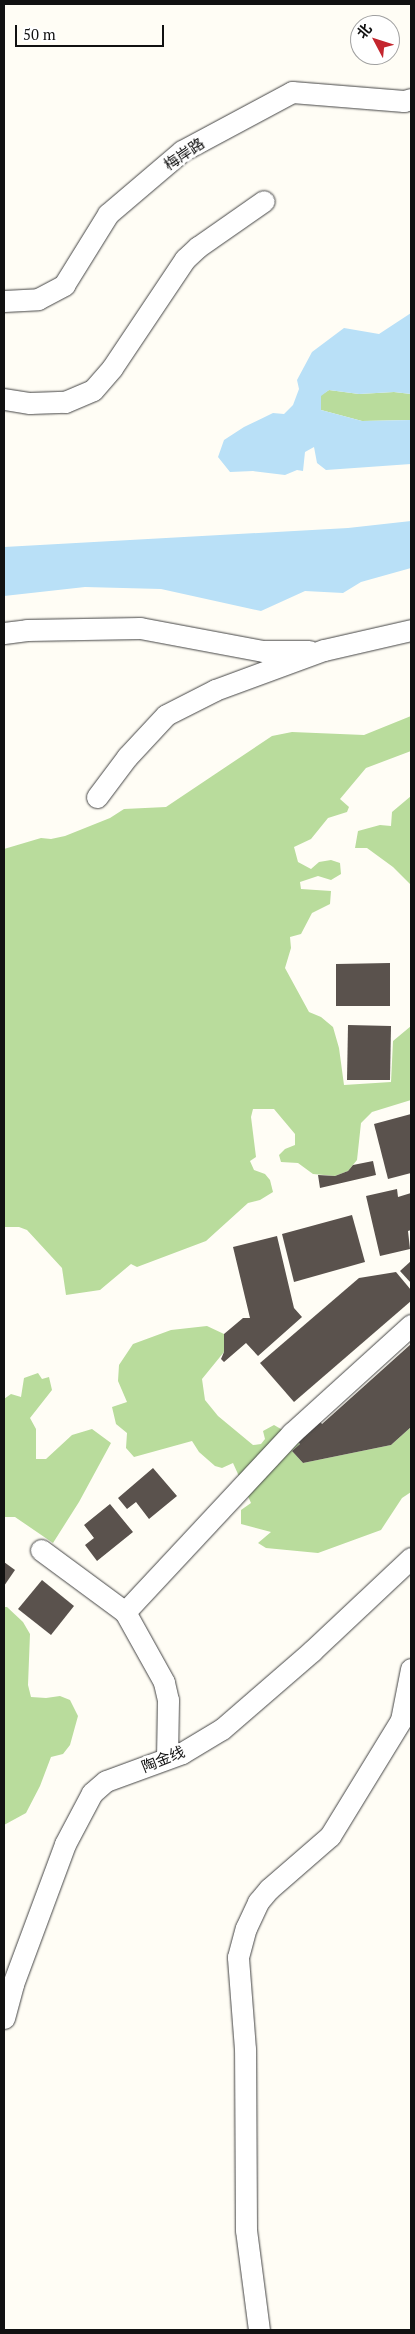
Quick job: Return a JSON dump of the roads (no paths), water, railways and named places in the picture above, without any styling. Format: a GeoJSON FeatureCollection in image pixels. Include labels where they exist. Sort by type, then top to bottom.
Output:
{"type":"FeatureCollection","features":[{"type":"Feature","properties":{"kind":"street","name":"梅岸路"},"geometry":{"type":"LineString","coordinates":[[4,301],[38,299],[64,285],[108,214],[182,151],[292,92],[404,101],[411,99]]}},
{"type":"Feature","properties":{"kind":"street"},"geometry":{"type":"LineString","coordinates":[[4,399],[30,402],[64,402],[93,390],[112,368],[185,259],[198,247],[264,201]]}},
{"type":"Feature","properties":{"kind":"street"},"geometry":{"type":"LineString","coordinates":[[4,633],[27,630],[140,628],[263,651],[324,650]]}},
{"type":"Feature","properties":{"kind":"street"},"geometry":{"type":"LineString","coordinates":[[97,797],[127,757],[166,715],[215,690],[324,650],[411,630]]}},
{"type":"Feature","properties":{"kind":"street"},"geometry":{"type":"LineString","coordinates":[[124,1612],[292,1434],[411,1326]]}},
{"type":"Feature","properties":{"kind":"street"},"geometry":{"type":"LineString","coordinates":[[41,1550],[124,1612],[164,1682],[168,1700],[167,1758]]}},
{"type":"Feature","properties":{"kind":"street","name":"陶金线"},"geometry":{"type":"LineString","coordinates":[[4,2018],[13,1984],[65,1844],[92,1793],[106,1781],[182,1753],[222,1729],[312,1651],[411,1558]]}},
{"type":"Feature","properties":{"kind":"street"},"geometry":{"type":"LineString","coordinates":[[259,2330],[246,2230],[245,2049],[238,1957],[246,1928],[258,1902],[269,1889],[330,1836],[401,1720],[411,1669]]}},
{"type":"Feature","properties":{"kind":"water"},"geometry":{"type":"Polygon","coordinates":[[[411,313],[411,394],[394,392],[359,394],[329,390],[321,396],[321,410],[362,421],[411,420],[411,464],[326,470],[317,463],[314,447],[305,452],[303,471],[297,470],[285,475],[253,471],[230,472],[218,457],[224,440],[244,427],[273,413],[284,414],[293,405],[299,389],[297,380],[312,352],[344,328],[379,334],[411,313]]]}},
{"type":"Feature","properties":{"kind":"water"},"geometry":{"type":"Polygon","coordinates":[[[411,521],[411,568],[361,582],[343,593],[305,591],[261,611],[161,589],[85,587],[4,596],[4,547],[348,528],[411,521]]]}}]}
